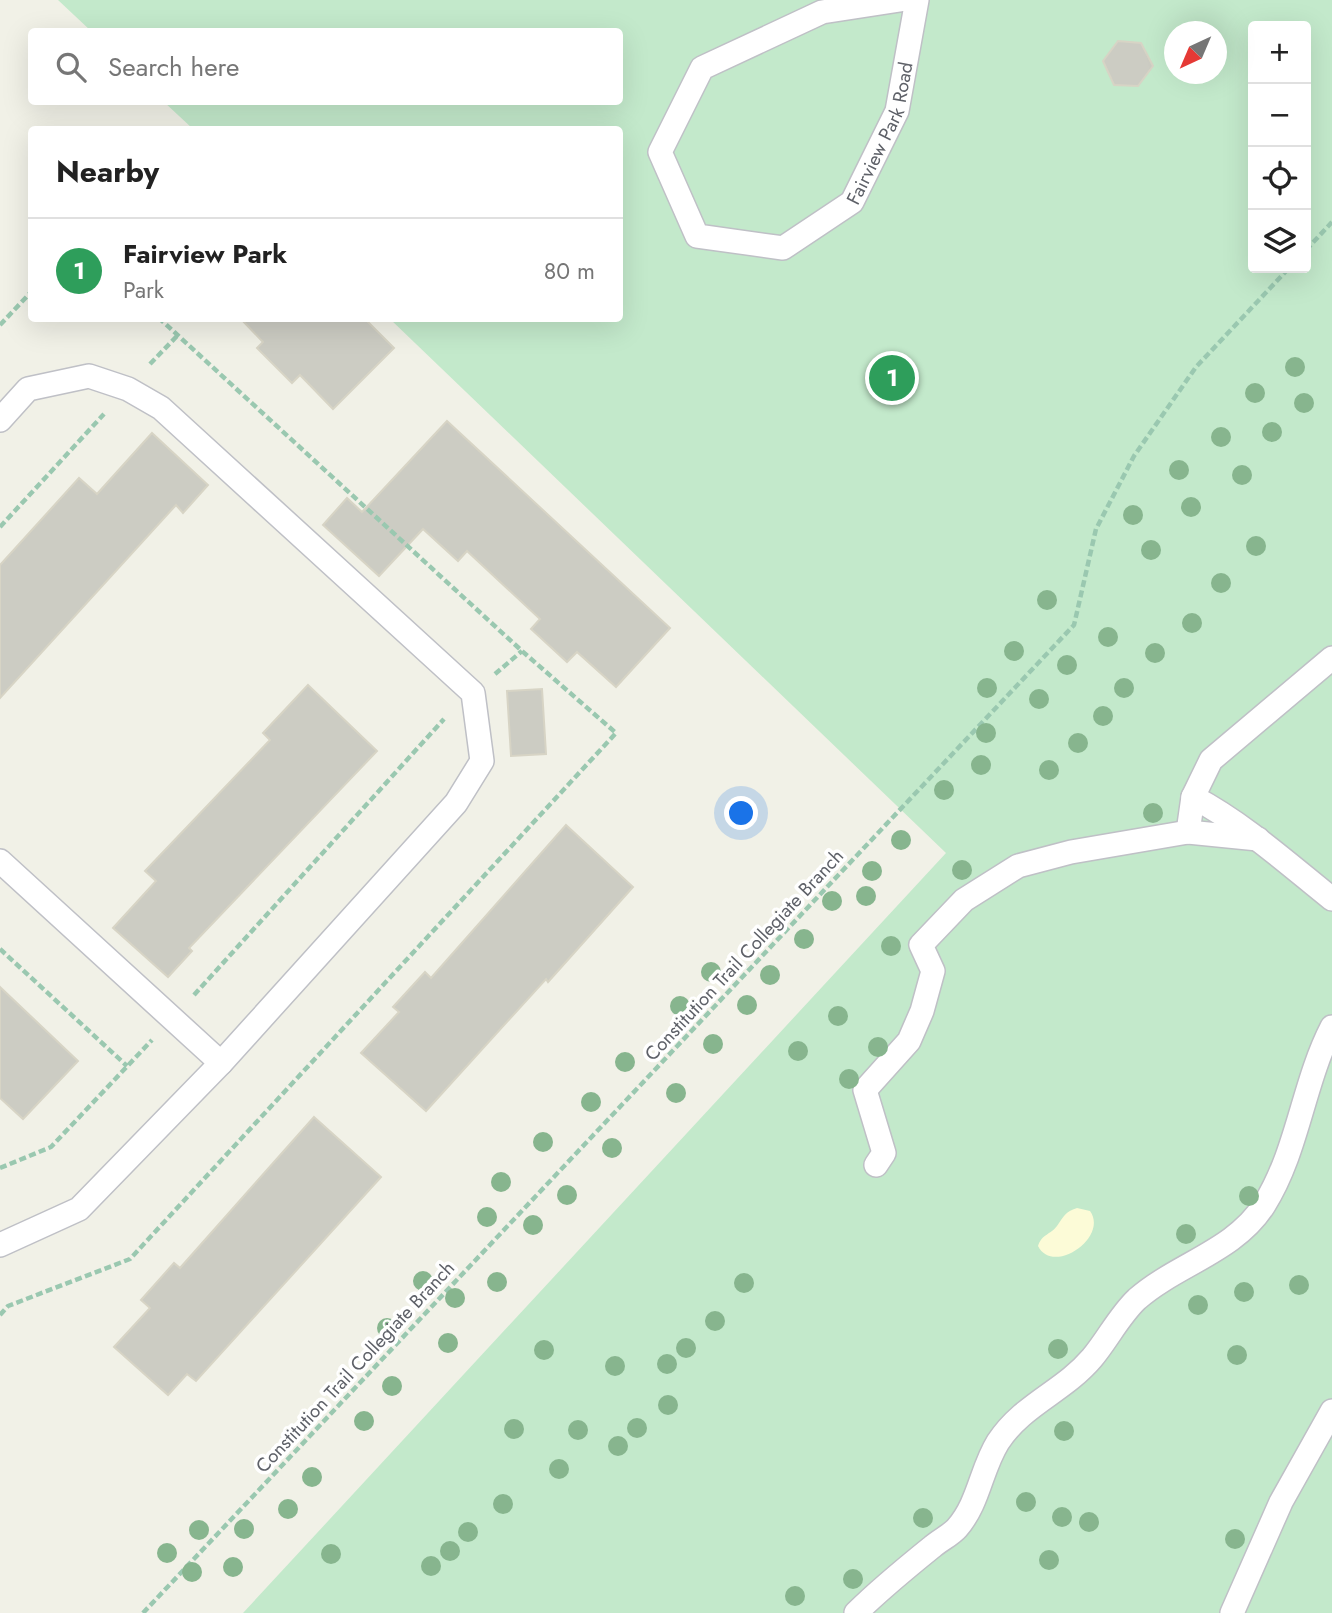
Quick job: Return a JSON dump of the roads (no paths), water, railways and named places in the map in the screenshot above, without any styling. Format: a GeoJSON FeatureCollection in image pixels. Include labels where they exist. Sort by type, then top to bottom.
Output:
{"type":"FeatureCollection","features":[{"type":"Feature","properties":{"kind":"lane","name":"Fairview Park Road"},"geometry":{"type":"LineString","coordinates":[[900,0],[822,12],[702,68],[660,152],[697,236],[783,248],[852,202],[897,111],[917,0]]}},
{"type":"Feature","properties":{"kind":"lane"},"geometry":{"type":"LineString","coordinates":[[0,420],[28,389],[89,376],[128,389],[162,408],[473,693],[482,761],[456,803],[221,1063],[79,1209],[0,1245]]}},
{"type":"Feature","properties":{"kind":"lane"},"geometry":{"type":"LineString","coordinates":[[1188,832],[1193,797],[1210,760],[1332,658]]}},
{"type":"Feature","properties":{"kind":"lane"},"geometry":{"type":"LineString","coordinates":[[1193,797],[1219,811],[1258,839],[1332,899]]}},
{"type":"Feature","properties":{"kind":"lane"},"geometry":{"type":"LineString","coordinates":[[876,1165],[884,1153],[865,1090],[909,1041],[922,1011],[933,971],[921,945],[964,900],[1018,866],[1070,852],[1188,832],[1258,839]]}},
{"type":"Feature","properties":{"kind":"lane"},"geometry":{"type":"LineString","coordinates":[[0,861],[221,1063]]}},
{"type":"Feature","properties":{"kind":"lane"},"geometry":{"type":"LineString","coordinates":[[856,1613],[887,1584],[955,1531],[968,1514],[996,1445],[1013,1421],[1066,1383],[1092,1357],[1137,1299],[1175,1271],[1244,1231],[1264,1205],[1287,1155],[1321,1049],[1332,1027]]}},
{"type":"Feature","properties":{"kind":"lane"},"geometry":{"type":"LineString","coordinates":[[1232,1613],[1281,1502],[1332,1411]]}},
{"type":"Feature","properties":{"kind":"place","name":"Fairview Park"},"geometry":{"type":"Point","coordinates":[892,378]}}]}
